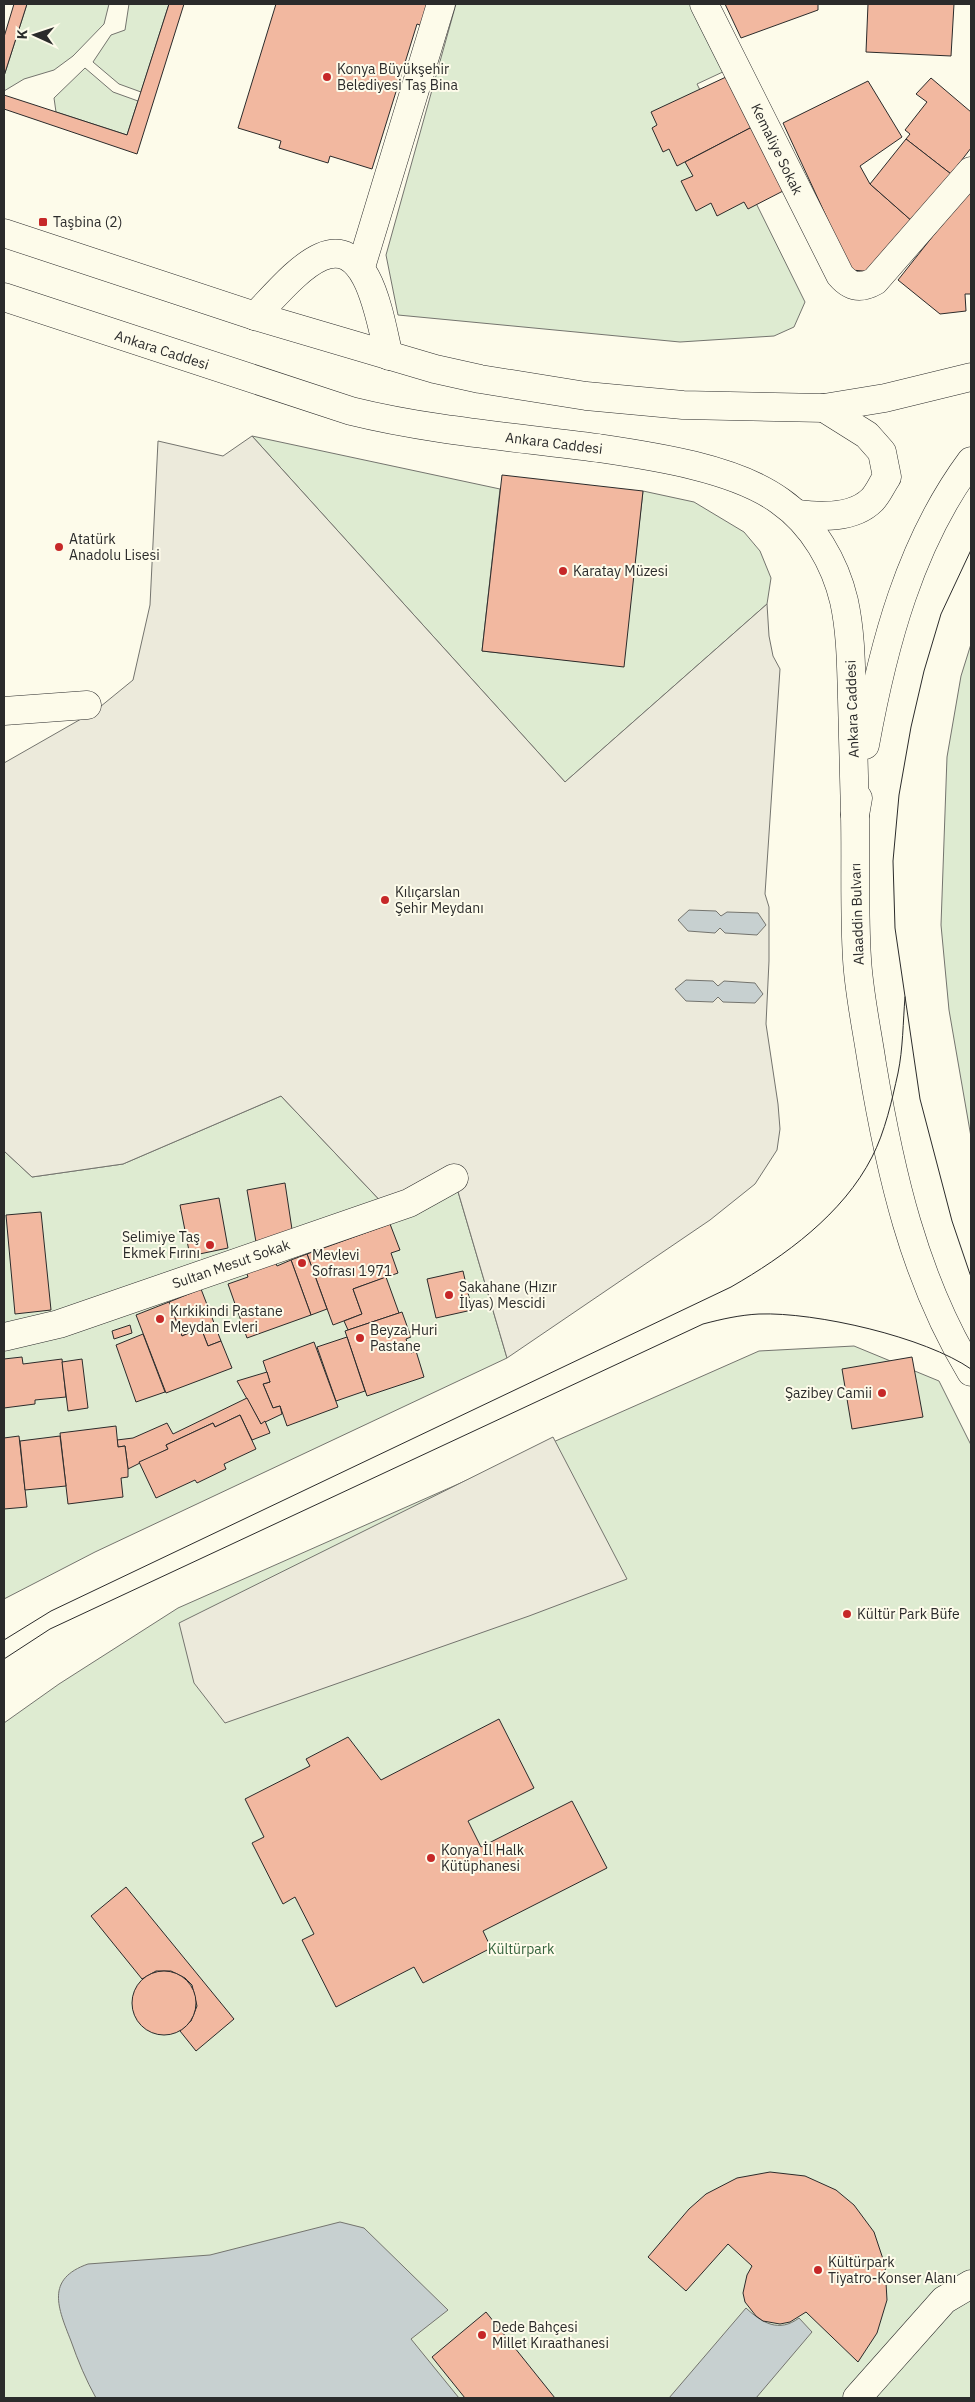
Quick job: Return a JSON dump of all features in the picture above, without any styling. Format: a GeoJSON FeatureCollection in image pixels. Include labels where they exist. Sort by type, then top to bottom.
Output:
{"type":"FeatureCollection","features":[{"type":"Feature","properties":{"kind":"main road"},"geometry":{"type":"LineString","coordinates":[[361,267],[442,4]]}},
{"type":"Feature","properties":{"kind":"main road","name":"Kemaliye Sokak"},"geometry":{"type":"LineString","coordinates":[[704,4],[840,276],[846,283],[857,288],[866,286],[883,274],[971,171]]}},
{"type":"Feature","properties":{"kind":"main road"},"geometry":{"type":"LineString","coordinates":[[4,233],[255,316],[389,356],[480,379],[586,396],[683,405],[824,408],[885,398],[971,377]]}},
{"type":"Feature","properties":{"kind":"main road"},"geometry":{"type":"LineString","coordinates":[[255,316],[300,273],[319,258],[331,254],[342,255],[354,259],[361,267],[374,295],[389,356]]}},
{"type":"Feature","properties":{"kind":"main road","name":"Ankara Caddesi"},"geometry":{"type":"LineString","coordinates":[[4,297],[351,411],[396,422],[624,452],[700,467],[753,486],[779,500],[797,514],[826,554],[844,601],[851,656],[855,816]]}},
{"type":"Feature","properties":{"kind":"main road"},"geometry":{"type":"LineString","coordinates":[[797,514],[828,518],[850,512],[872,501],[887,477],[882,452],[867,435],[824,408]]}},
{"type":"Feature","properties":{"kind":"main road","name":"Alaaddin Bulvarı"},"geometry":{"type":"LineString","coordinates":[[971,461],[935,521],[918,555],[898,605],[874,694],[855,816],[857,961],[883,1128],[894,1181],[917,1260],[945,1324],[971,1372]]}},
{"type":"Feature","properties":{"kind":"main road"},"geometry":{"type":"LineString","coordinates":[[4,712],[87,705]]}},
{"type":"Feature","properties":{"kind":"main road","name":"Sultan Mesut Sokak"},"geometry":{"type":"LineString","coordinates":[[4,1337],[59,1324],[409,1203],[454,1178]]}},
{"type":"Feature","properties":{"kind":"main road"},"geometry":{"type":"LineString","coordinates":[[857,2398],[944,2300],[971,2284]]}},
{"type":"Feature","properties":{"kind":"green space"},"geometry":{"type":"Polygon","coordinates":[[[27,4],[109,4],[104,24],[73,56],[54,70],[24,79],[4,91],[4,76],[27,4]]]}},
{"type":"Feature","properties":{"kind":"green space"},"geometry":{"type":"Polygon","coordinates":[[[129,4],[169,4],[141,92],[119,84],[93,62],[111,35],[125,30],[129,4]]]}},
{"type":"Feature","properties":{"kind":"green space"},"geometry":{"type":"Polygon","coordinates":[[[456,4],[692,4],[727,70],[697,84],[805,302],[794,327],[774,336],[680,342],[398,315],[386,255],[456,4]]]}},
{"type":"Feature","properties":{"kind":"green space"},"geometry":{"type":"Polygon","coordinates":[[[85,68],[113,92],[138,101],[127,135],[56,112],[54,98],[85,68]]]}},
{"type":"Feature","properties":{"kind":"green space"},"geometry":{"type":"Polygon","coordinates":[[[252,436],[500,489],[482,651],[623,666],[643,491],[694,502],[744,532],[760,551],[771,578],[767,604],[565,782],[252,436]]]}},
{"type":"Feature","properties":{"kind":"green space"},"geometry":{"type":"Polygon","coordinates":[[[971,644],[971,1137],[949,1010],[941,925],[947,757],[961,676],[971,644]]]}},
{"type":"Feature","properties":{"kind":"green space"},"geometry":{"type":"Polygon","coordinates":[[[281,1096],[389,1210],[454,1178],[507,1358],[95,1552],[4,1599],[4,1151],[32,1177],[123,1164],[281,1096]]]}},
{"type":"Feature","properties":{"kind":"green space","name":"Kültürpark"},"geometry":{"type":"Polygon","coordinates":[[[854,1346],[939,1381],[971,1445],[971,2398],[4,2398],[4,1723],[59,1684],[178,1608],[759,1351],[854,1346]]]}},
{"type":"Feature","properties":{"kind":"shaded area","name":"Kılıçarslan Şehir Meydanı"},"geometry":{"type":"Polygon","coordinates":[[[252,436],[565,782],[767,604],[769,636],[773,656],[780,669],[765,894],[769,907],[766,1024],[778,1104],[780,1129],[777,1150],[755,1184],[710,1220],[507,1358],[454,1178],[389,1210],[281,1096],[123,1164],[32,1177],[4,1151],[4,763],[95,711],[133,680],[150,605],[158,441],[223,456],[252,436]]]}},
{"type":"Feature","properties":{"kind":"shaded area"},"geometry":{"type":"Polygon","coordinates":[[[689,910],[716,911],[721,916],[727,912],[758,913],[766,925],[757,935],[725,933],[720,928],[715,933],[688,931],[678,920],[689,910]]]}},
{"type":"Feature","properties":{"kind":"shaded area"},"geometry":{"type":"Polygon","coordinates":[[[686,980],[713,981],[718,986],[724,981],[755,983],[763,994],[755,1003],[723,1002],[718,997],[713,1002],[686,1001],[675,989],[686,980]]]}},
{"type":"Feature","properties":{"kind":"shaded area"},"geometry":{"type":"Polygon","coordinates":[[[553,1437],[627,1579],[529,1616],[225,1723],[194,1683],[179,1623],[553,1437]]]}},
{"type":"Feature","properties":{"kind":"shaded area"},"geometry":{"type":"Polygon","coordinates":[[[340,2222],[364,2228],[448,2310],[411,2339],[459,2398],[96,2398],[79,2363],[59,2306],[60,2286],[65,2278],[74,2270],[88,2264],[210,2255],[340,2222]]]}},
{"type":"Feature","properties":{"kind":"shaded area"},"geometry":{"type":"Polygon","coordinates":[[[746,2308],[758,2318],[771,2324],[785,2325],[799,2318],[812,2332],[756,2398],[669,2398],[746,2308]]]}},
{"type":"Feature","properties":{"kind":"building"},"geometry":{"type":"Polygon","coordinates":[[[14,4],[27,4],[4,76],[4,37],[14,4]]]}},
{"type":"Feature","properties":{"kind":"building"},"geometry":{"type":"Polygon","coordinates":[[[169,4],[184,4],[137,154],[4,109],[4,95],[127,135],[169,4]]]}},
{"type":"Feature","properties":{"kind":"building","name":"Konya Büyükşehir Belediyesi Taş Bina"},"geometry":{"type":"Polygon","coordinates":[[[276,4],[432,4],[425,27],[417,24],[372,169],[330,156],[328,163],[279,148],[281,141],[238,128],[276,4]]]}},
{"type":"Feature","properties":{"kind":"building"},"geometry":{"type":"Polygon","coordinates":[[[725,4],[818,4],[818,10],[741,38],[725,4]]]}},
{"type":"Feature","properties":{"kind":"building"},"geometry":{"type":"Polygon","coordinates":[[[868,4],[954,4],[951,56],[866,52],[868,4]]]}},
{"type":"Feature","properties":{"kind":"building"},"geometry":{"type":"Polygon","coordinates":[[[726,77],[752,127],[677,166],[669,149],[663,152],[652,128],[657,125],[651,112],[726,77]]]}},
{"type":"Feature","properties":{"kind":"building"},"geometry":{"type":"Polygon","coordinates":[[[931,78],[971,112],[971,148],[951,174],[906,139],[910,134],[905,130],[927,102],[916,94],[931,78]]]}},
{"type":"Feature","properties":{"kind":"building"},"geometry":{"type":"Polygon","coordinates":[[[868,81],[902,137],[860,166],[870,184],[913,222],[876,272],[851,270],[783,123],[868,81]]]}},
{"type":"Feature","properties":{"kind":"building"},"geometry":{"type":"Polygon","coordinates":[[[752,127],[783,191],[748,209],[744,202],[717,216],[711,203],[696,211],[681,181],[693,176],[685,162],[752,127]]]}},
{"type":"Feature","properties":{"kind":"building"},"geometry":{"type":"Polygon","coordinates":[[[906,139],[951,174],[913,222],[870,184],[906,139]]]}},
{"type":"Feature","properties":{"kind":"building"},"geometry":{"type":"Polygon","coordinates":[[[971,188],[971,294],[965,294],[966,311],[940,314],[898,280],[971,188]]]}},
{"type":"Feature","properties":{"kind":"building","name":"Karatay Müzesi"},"geometry":{"type":"Polygon","coordinates":[[[502,475],[643,491],[624,667],[482,651],[502,475]]]}},
{"type":"Feature","properties":{"kind":"building"},"geometry":{"type":"Polygon","coordinates":[[[285,1183],[293,1236],[256,1242],[247,1190],[285,1183]]]}},
{"type":"Feature","properties":{"kind":"building"},"geometry":{"type":"Polygon","coordinates":[[[219,1198],[228,1248],[190,1256],[180,1205],[219,1198]]]}},
{"type":"Feature","properties":{"kind":"building"},"geometry":{"type":"Polygon","coordinates":[[[41,1212],[51,1310],[15,1314],[6,1215],[41,1212]]]}},
{"type":"Feature","properties":{"kind":"building"},"geometry":{"type":"Polygon","coordinates":[[[390,1224],[400,1250],[391,1253],[398,1273],[353,1289],[362,1314],[333,1325],[307,1254],[390,1224]]]}},
{"type":"Feature","properties":{"kind":"building"},"geometry":{"type":"Polygon","coordinates":[[[307,1254],[327,1309],[311,1315],[291,1260],[307,1254]]]}},
{"type":"Feature","properties":{"kind":"building"},"geometry":{"type":"Polygon","coordinates":[[[291,1260],[311,1315],[247,1338],[228,1284],[248,1277],[246,1271],[275,1261],[277,1266],[291,1260]]]}},
{"type":"Feature","properties":{"kind":"building","name":"Sakahane (Hızır İlyas) Mescidi"},"geometry":{"type":"Polygon","coordinates":[[[463,1271],[472,1310],[436,1318],[427,1279],[463,1271]]]}},
{"type":"Feature","properties":{"kind":"building"},"geometry":{"type":"Polygon","coordinates":[[[386,1277],[399,1313],[348,1330],[344,1321],[362,1314],[353,1289],[386,1277]]]}},
{"type":"Feature","properties":{"kind":"building"},"geometry":{"type":"Polygon","coordinates":[[[201,1289],[221,1341],[208,1346],[201,1328],[182,1336],[169,1302],[201,1289]]]}},
{"type":"Feature","properties":{"kind":"building"},"geometry":{"type":"Polygon","coordinates":[[[169,1302],[182,1336],[201,1328],[208,1346],[221,1341],[232,1368],[166,1393],[136,1315],[169,1302]]]}},
{"type":"Feature","properties":{"kind":"building"},"geometry":{"type":"Polygon","coordinates":[[[402,1312],[411,1337],[406,1339],[411,1353],[416,1351],[424,1377],[367,1396],[345,1331],[402,1312]]]}},
{"type":"Feature","properties":{"kind":"building"},"geometry":{"type":"Polygon","coordinates":[[[130,1325],[132,1333],[114,1339],[112,1331],[130,1325]]]}},
{"type":"Feature","properties":{"kind":"building"},"geometry":{"type":"Polygon","coordinates":[[[143,1334],[165,1392],[136,1402],[116,1345],[143,1334]]]}},
{"type":"Feature","properties":{"kind":"building"},"geometry":{"type":"Polygon","coordinates":[[[347,1337],[365,1391],[336,1401],[317,1347],[347,1337]]]}},
{"type":"Feature","properties":{"kind":"building"},"geometry":{"type":"Polygon","coordinates":[[[314,1342],[338,1407],[287,1426],[280,1406],[273,1408],[263,1384],[270,1382],[263,1361],[314,1342]]]}},
{"type":"Feature","properties":{"kind":"building"},"geometry":{"type":"Polygon","coordinates":[[[22,1357],[23,1364],[62,1359],[66,1397],[35,1400],[35,1404],[4,1408],[4,1359],[22,1357]]]}},
{"type":"Feature","properties":{"kind":"building","name":"Şazibey Camii"},"geometry":{"type":"Polygon","coordinates":[[[912,1357],[923,1417],[852,1429],[842,1369],[912,1357]]]}},
{"type":"Feature","properties":{"kind":"building"},"geometry":{"type":"Polygon","coordinates":[[[82,1359],[88,1408],[68,1411],[62,1362],[82,1359]]]}},
{"type":"Feature","properties":{"kind":"building"},"geometry":{"type":"Polygon","coordinates":[[[267,1372],[270,1382],[263,1384],[273,1408],[280,1406],[282,1414],[261,1424],[237,1381],[267,1372]]]}},
{"type":"Feature","properties":{"kind":"building"},"geometry":{"type":"Polygon","coordinates":[[[247,1398],[261,1424],[265,1421],[270,1433],[252,1440],[240,1415],[215,1427],[213,1423],[166,1445],[168,1449],[128,1469],[125,1446],[118,1447],[117,1440],[133,1438],[167,1423],[173,1434],[247,1398]]]}},
{"type":"Feature","properties":{"kind":"building"},"geometry":{"type":"Polygon","coordinates":[[[240,1415],[256,1449],[224,1464],[226,1469],[197,1483],[195,1480],[156,1498],[139,1462],[168,1449],[166,1445],[213,1423],[215,1427],[240,1415]]]}},
{"type":"Feature","properties":{"kind":"building"},"geometry":{"type":"Polygon","coordinates":[[[116,1426],[118,1447],[125,1446],[128,1469],[128,1477],[121,1478],[123,1497],[68,1504],[60,1433],[116,1426]]]}},
{"type":"Feature","properties":{"kind":"building"},"geometry":{"type":"Polygon","coordinates":[[[19,1436],[27,1507],[4,1509],[4,1438],[19,1436]]]}},
{"type":"Feature","properties":{"kind":"building"},"geometry":{"type":"Polygon","coordinates":[[[60,1436],[66,1486],[25,1490],[20,1441],[60,1436]]]}},
{"type":"Feature","properties":{"kind":"building","name":"Konya İl Halk Kütüphanesi"},"geometry":{"type":"Polygon","coordinates":[[[499,1719],[534,1788],[468,1821],[481,1847],[572,1801],[607,1868],[483,1931],[491,1948],[423,1983],[414,1967],[336,2007],[302,1940],[314,1934],[295,1897],[283,1904],[252,1843],[264,1837],[245,1799],[310,1766],[306,1759],[348,1737],[381,1780],[499,1719]]]}},
{"type":"Feature","properties":{"kind":"building"},"geometry":{"type":"Polygon","coordinates":[[[126,1887],[234,2019],[196,2051],[180,2031],[191,2021],[197,2006],[192,1985],[185,1978],[171,1971],[156,1971],[142,1979],[91,1916],[126,1887]]]}},
{"type":"Feature","properties":{"kind":"building"},"geometry":{"type":"Polygon","coordinates":[[[158,1971],[170,1971],[187,1980],[194,1991],[196,2003],[194,2015],[187,2026],[170,2035],[158,2035],[146,2030],[137,2021],[132,2009],[132,1997],[137,1985],[146,1976],[158,1971]]]}},
{"type":"Feature","properties":{"kind":"building","name":"Kültürpark Tiyatro-Konser Alanı"},"geometry":{"type":"Polygon","coordinates":[[[770,2172],[805,2176],[836,2190],[854,2205],[874,2232],[885,2265],[887,2300],[877,2333],[858,2362],[806,2312],[790,2322],[780,2324],[763,2321],[756,2316],[745,2302],[743,2293],[747,2275],[752,2266],[728,2244],[686,2291],[648,2257],[689,2209],[706,2194],[737,2178],[770,2172]]]}},
{"type":"Feature","properties":{"kind":"building","name":"Dede Bahçesi Millet Kıraathanesi"},"geometry":{"type":"Polygon","coordinates":[[[486,2312],[555,2398],[465,2398],[432,2357],[486,2312]]]}},
{"type":"Feature","properties":{"kind":"tram line"},"geometry":{"type":"LineString","coordinates":[[971,550],[941,614],[924,671],[911,727],[899,795],[893,861],[895,928],[920,1099],[952,1221],[971,1277]]}},
{"type":"Feature","properties":{"kind":"tram line"},"geometry":{"type":"LineString","coordinates":[[4,1640],[51,1611],[731,1287],[772,1262],[811,1232],[829,1215],[860,1178],[872,1157],[891,1105],[900,1064],[905,997]]}},
{"type":"Feature","properties":{"kind":"tram line"},"geometry":{"type":"LineString","coordinates":[[4,1659],[50,1629],[703,1324],[759,1314],[810,1317],[899,1337],[951,1357],[971,1369]]}},
{"type":"Feature","properties":{"kind":"place","name":"Konya Büyükşehir Belediyesi Taş Bina"},"geometry":{"type":"Point","coordinates":[327,77]}},
{"type":"Feature","properties":{"kind":"place","name":"Taşbina (2)"},"geometry":{"type":"Point","coordinates":[43,222]}},
{"type":"Feature","properties":{"kind":"place","name":"Atatürk Anadolu Lisesi"},"geometry":{"type":"Point","coordinates":[59,547]}},
{"type":"Feature","properties":{"kind":"place","name":"Karatay Müzesi"},"geometry":{"type":"Point","coordinates":[563,571]}},
{"type":"Feature","properties":{"kind":"place","name":"Kılıçarslan Şehir Meydanı"},"geometry":{"type":"Point","coordinates":[385,900]}},
{"type":"Feature","properties":{"kind":"place","name":"Selimiye Taş Ekmek Fırını"},"geometry":{"type":"Point","coordinates":[210,1245]}},
{"type":"Feature","properties":{"kind":"place","name":"Mevlevi Sofrası 1971"},"geometry":{"type":"Point","coordinates":[302,1263]}},
{"type":"Feature","properties":{"kind":"place","name":"Sakahane (Hızır İlyas) Mescidi"},"geometry":{"type":"Point","coordinates":[449,1295]}},
{"type":"Feature","properties":{"kind":"place","name":"Kırkikindi Pastane Meydan Evleri"},"geometry":{"type":"Point","coordinates":[160,1319]}},
{"type":"Feature","properties":{"kind":"place","name":"Beyza Huri Pastane"},"geometry":{"type":"Point","coordinates":[360,1338]}},
{"type":"Feature","properties":{"kind":"place","name":"Şazibey Camii"},"geometry":{"type":"Point","coordinates":[882,1393]}},
{"type":"Feature","properties":{"kind":"place","name":"Kültür Park Büfe"},"geometry":{"type":"Point","coordinates":[847,1614]}},
{"type":"Feature","properties":{"kind":"place","name":"Konya İl Halk Kütüphanesi"},"geometry":{"type":"Point","coordinates":[431,1858]}},
{"type":"Feature","properties":{"kind":"place","name":"Kültürpark Tiyatro-Konser Alanı"},"geometry":{"type":"Point","coordinates":[818,2270]}},
{"type":"Feature","properties":{"kind":"place","name":"Dede Bahçesi Millet Kıraathanesi"},"geometry":{"type":"Point","coordinates":[482,2335]}}]}
